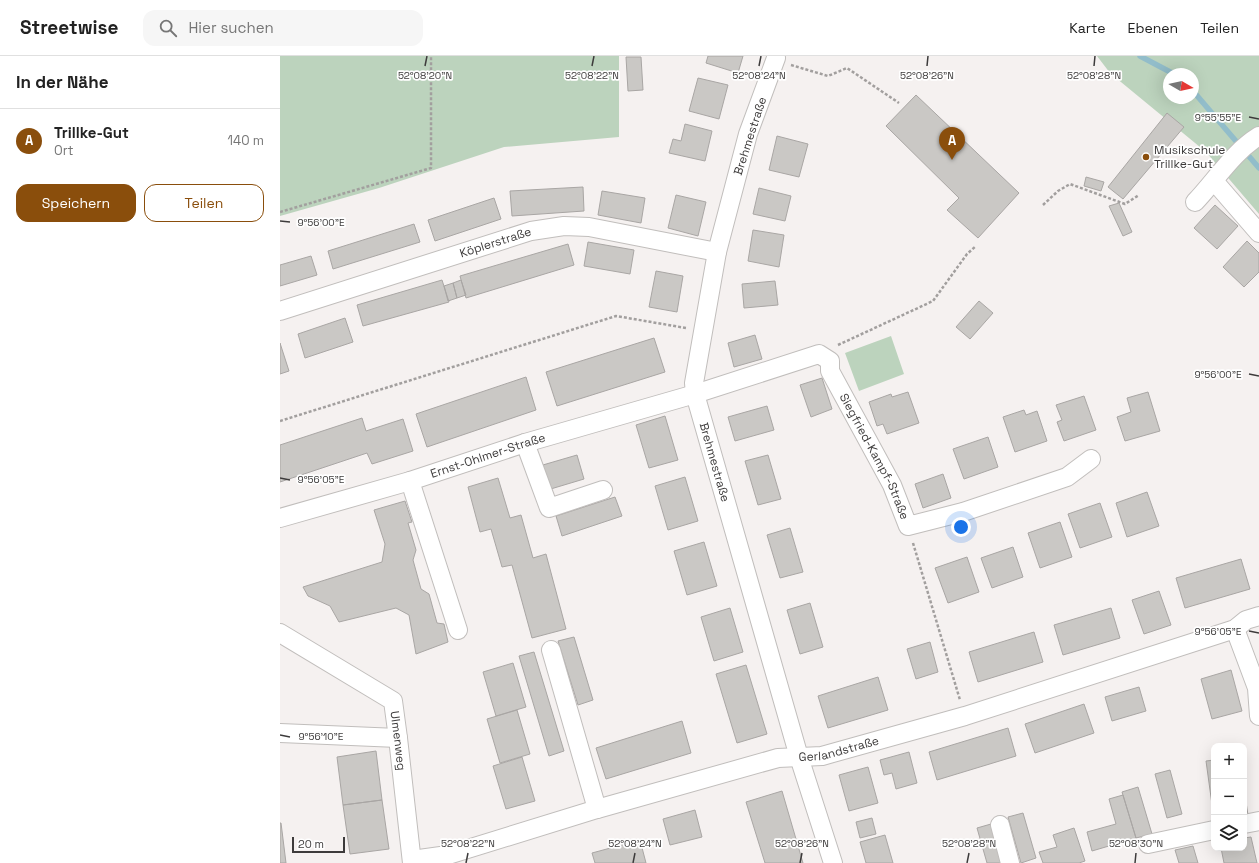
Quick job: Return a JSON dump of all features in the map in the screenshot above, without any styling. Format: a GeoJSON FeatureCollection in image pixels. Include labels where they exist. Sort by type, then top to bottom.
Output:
{"type":"FeatureCollection","features":[{"type":"Feature","properties":{"kind":"street","name":"Brehmestraße"},"geometry":{"type":"LineString","coordinates":[[782,61],[748,134],[717,252],[694,383],[695,394],[798,757],[833,863]]}},
{"type":"Feature","properties":{"kind":"street"},"geometry":{"type":"LineString","coordinates":[[1195,202],[1214,181],[1233,156],[1256,138]]}},
{"type":"Feature","properties":{"kind":"street"},"geometry":{"type":"LineString","coordinates":[[1214,181],[1259,233]]}},
{"type":"Feature","properties":{"kind":"street","name":"Köplerstraße"},"geometry":{"type":"LineString","coordinates":[[280,311],[531,231],[564,226],[589,227],[717,252]]}},
{"type":"Feature","properties":{"kind":"street"},"geometry":{"type":"LineString","coordinates":[[695,394],[819,354]]}},
{"type":"Feature","properties":{"kind":"street","name":"Siegfried-Kampf-Straße"},"geometry":{"type":"LineString","coordinates":[[819,354],[830,361],[830,371],[892,485],[908,526],[963,512],[1067,477],[1091,458]]}},
{"type":"Feature","properties":{"kind":"street","name":"Ernst-Ohlmer-Straße"},"geometry":{"type":"LineString","coordinates":[[280,518],[410,481],[525,443],[695,394]]}},
{"type":"Feature","properties":{"kind":"street"},"geometry":{"type":"LineString","coordinates":[[525,443],[549,508],[603,490]]}},
{"type":"Feature","properties":{"kind":"street"},"geometry":{"type":"LineString","coordinates":[[410,481],[458,630]]}},
{"type":"Feature","properties":{"kind":"street","name":"Gerlandstraße"},"geometry":{"type":"LineString","coordinates":[[412,862],[448,856],[597,809],[778,758],[822,756],[965,716],[1235,629],[1246,620],[1259,616]]}},
{"type":"Feature","properties":{"kind":"street"},"geometry":{"type":"LineString","coordinates":[[1235,629],[1257,688],[1259,716]]}},
{"type":"Feature","properties":{"kind":"street","name":"Ulmenweg"},"geometry":{"type":"LineString","coordinates":[[280,633],[392,701],[398,738],[412,862]]}},
{"type":"Feature","properties":{"kind":"street"},"geometry":{"type":"LineString","coordinates":[[551,650],[597,809]]}},
{"type":"Feature","properties":{"kind":"street"},"geometry":{"type":"LineString","coordinates":[[280,733],[398,738]]}},
{"type":"Feature","properties":{"kind":"street"},"geometry":{"type":"LineString","coordinates":[[1247,823],[1259,821]]}},
{"type":"Feature","properties":{"kind":"street"},"geometry":{"type":"LineString","coordinates":[[1000,825],[1010,863]]}},
{"type":"Feature","properties":{"kind":"street"},"geometry":{"type":"LineString","coordinates":[[1148,844],[1211,831]]}},
{"type":"Feature","properties":{"kind":"path"},"geometry":{"type":"LineString","coordinates":[[280,212],[431,168],[431,56]]}},
{"type":"Feature","properties":{"kind":"path"},"geometry":{"type":"LineString","coordinates":[[782,61],[828,76],[847,68],[898,103]]}},
{"type":"Feature","properties":{"kind":"path"},"geometry":{"type":"LineString","coordinates":[[1043,206],[1058,191],[1070,184],[1125,204],[1139,195]]}},
{"type":"Feature","properties":{"kind":"path"},"geometry":{"type":"LineString","coordinates":[[819,354],[933,301],[967,254],[976,246]]}},
{"type":"Feature","properties":{"kind":"path"},"geometry":{"type":"LineString","coordinates":[[280,421],[616,316],[702,331]]}},
{"type":"Feature","properties":{"kind":"path"},"geometry":{"type":"LineString","coordinates":[[908,526],[965,716]]}},
{"type":"Feature","properties":{"kind":"green space"},"geometry":{"type":"Polygon","coordinates":[[[280,56],[619,56],[619,137],[504,147],[379,188],[280,216],[280,56]]]}},
{"type":"Feature","properties":{"kind":"green space"},"geometry":{"type":"Polygon","coordinates":[[[1097,56],[1259,56],[1259,214],[1206,152],[1110,73],[1097,56]]]}},
{"type":"Feature","properties":{"kind":"green space"},"geometry":{"type":"Polygon","coordinates":[[[891,336],[904,374],[859,391],[845,353],[891,336]]]}},
{"type":"Feature","properties":{"kind":"building"},"geometry":{"type":"Polygon","coordinates":[[[708,56],[743,56],[738,73],[706,63],[708,56]]]}},
{"type":"Feature","properties":{"kind":"building"},"geometry":{"type":"Polygon","coordinates":[[[626,57],[641,57],[643,90],[628,91],[626,57]]]}},
{"type":"Feature","properties":{"kind":"building"},"geometry":{"type":"Polygon","coordinates":[[[698,78],[728,85],[719,119],[689,111],[698,78]]]}},
{"type":"Feature","properties":{"kind":"building"},"geometry":{"type":"Polygon","coordinates":[[[916,95],[1019,193],[978,238],[947,210],[959,198],[886,126],[916,95]]]}},
{"type":"Feature","properties":{"kind":"building","name":"Musikschule Trillke-Gut"},"geometry":{"type":"Polygon","coordinates":[[[1167,113],[1184,127],[1123,199],[1108,187],[1167,113]]]}},
{"type":"Feature","properties":{"kind":"building"},"geometry":{"type":"Polygon","coordinates":[[[685,124],[712,131],[705,161],[669,153],[673,139],[681,141],[685,124]]]}},
{"type":"Feature","properties":{"kind":"building"},"geometry":{"type":"Polygon","coordinates":[[[777,136],[808,144],[799,177],[769,170],[777,136]]]}},
{"type":"Feature","properties":{"kind":"building"},"geometry":{"type":"Polygon","coordinates":[[[1086,177],[1104,182],[1101,191],[1084,186],[1086,177]]]}},
{"type":"Feature","properties":{"kind":"building"},"geometry":{"type":"Polygon","coordinates":[[[583,187],[584,211],[512,216],[510,191],[583,187]]]}},
{"type":"Feature","properties":{"kind":"building"},"geometry":{"type":"Polygon","coordinates":[[[759,188],[791,196],[785,221],[753,214],[759,188]]]}},
{"type":"Feature","properties":{"kind":"building"},"geometry":{"type":"Polygon","coordinates":[[[602,191],[645,198],[641,223],[598,215],[602,191]]]}},
{"type":"Feature","properties":{"kind":"building"},"geometry":{"type":"Polygon","coordinates":[[[676,195],[706,202],[698,236],[668,228],[676,195]]]}},
{"type":"Feature","properties":{"kind":"building"},"geometry":{"type":"Polygon","coordinates":[[[494,198],[501,219],[435,241],[428,220],[494,198]]]}},
{"type":"Feature","properties":{"kind":"building"},"geometry":{"type":"Polygon","coordinates":[[[1119,203],[1132,232],[1123,236],[1109,206],[1119,203]]]}},
{"type":"Feature","properties":{"kind":"building"},"geometry":{"type":"Polygon","coordinates":[[[1215,205],[1238,226],[1217,249],[1194,228],[1215,205]]]}},
{"type":"Feature","properties":{"kind":"building"},"geometry":{"type":"Polygon","coordinates":[[[414,224],[420,242],[333,269],[328,251],[414,224]]]}},
{"type":"Feature","properties":{"kind":"building"},"geometry":{"type":"Polygon","coordinates":[[[753,230],[784,235],[779,267],[748,261],[753,230]]]}},
{"type":"Feature","properties":{"kind":"building"},"geometry":{"type":"Polygon","coordinates":[[[1247,241],[1259,253],[1259,272],[1244,287],[1223,267],[1247,241]]]}},
{"type":"Feature","properties":{"kind":"building"},"geometry":{"type":"Polygon","coordinates":[[[588,242],[634,250],[630,274],[584,266],[588,242]]]}},
{"type":"Feature","properties":{"kind":"building"},"geometry":{"type":"Polygon","coordinates":[[[568,244],[574,265],[466,298],[460,276],[568,244]]]}},
{"type":"Feature","properties":{"kind":"building"},"geometry":{"type":"Polygon","coordinates":[[[311,256],[317,275],[280,286],[280,265],[311,256]]]}},
{"type":"Feature","properties":{"kind":"building"},"geometry":{"type":"Polygon","coordinates":[[[656,271],[683,276],[677,312],[649,307],[656,271]]]}},
{"type":"Feature","properties":{"kind":"building"},"geometry":{"type":"Polygon","coordinates":[[[442,280],[449,302],[363,326],[357,305],[442,280]]]}},
{"type":"Feature","properties":{"kind":"building"},"geometry":{"type":"Polygon","coordinates":[[[461,280],[466,295],[457,298],[453,283],[461,280]]]}},
{"type":"Feature","properties":{"kind":"building"},"geometry":{"type":"Polygon","coordinates":[[[775,281],[778,305],[744,308],[742,284],[775,281]]]}},
{"type":"Feature","properties":{"kind":"building"},"geometry":{"type":"Polygon","coordinates":[[[453,283],[457,298],[448,301],[444,286],[453,283]]]}},
{"type":"Feature","properties":{"kind":"building"},"geometry":{"type":"Polygon","coordinates":[[[979,301],[993,313],[970,339],[956,327],[979,301]]]}},
{"type":"Feature","properties":{"kind":"building"},"geometry":{"type":"Polygon","coordinates":[[[345,318],[353,342],[305,358],[298,334],[345,318]]]}},
{"type":"Feature","properties":{"kind":"building"},"geometry":{"type":"Polygon","coordinates":[[[755,335],[762,359],[734,367],[728,343],[755,335]]]}},
{"type":"Feature","properties":{"kind":"building"},"geometry":{"type":"Polygon","coordinates":[[[654,338],[665,372],[557,406],[546,372],[654,338]]]}},
{"type":"Feature","properties":{"kind":"building"},"geometry":{"type":"Polygon","coordinates":[[[280,343],[289,371],[280,374],[280,343]]]}},
{"type":"Feature","properties":{"kind":"building"},"geometry":{"type":"Polygon","coordinates":[[[526,377],[536,410],[427,447],[416,414],[526,377]]]}},
{"type":"Feature","properties":{"kind":"building"},"geometry":{"type":"Polygon","coordinates":[[[822,378],[832,409],[811,417],[800,385],[822,378]]]}},
{"type":"Feature","properties":{"kind":"building"},"geometry":{"type":"Polygon","coordinates":[[[908,392],[919,423],[887,434],[883,424],[877,426],[869,402],[891,394],[892,397],[908,392]]]}},
{"type":"Feature","properties":{"kind":"building"},"geometry":{"type":"Polygon","coordinates":[[[1148,392],[1160,431],[1125,441],[1117,417],[1131,412],[1127,398],[1148,392]]]}},
{"type":"Feature","properties":{"kind":"building"},"geometry":{"type":"Polygon","coordinates":[[[1084,396],[1096,430],[1064,441],[1057,422],[1062,420],[1056,405],[1084,396]]]}},
{"type":"Feature","properties":{"kind":"building"},"geometry":{"type":"Polygon","coordinates":[[[767,406],[774,430],[735,441],[728,417],[767,406]]]}},
{"type":"Feature","properties":{"kind":"building"},"geometry":{"type":"Polygon","coordinates":[[[1024,410],[1026,415],[1037,411],[1047,441],[1015,452],[1003,417],[1024,410]]]}},
{"type":"Feature","properties":{"kind":"building"},"geometry":{"type":"Polygon","coordinates":[[[665,416],[678,460],[649,468],[636,425],[665,416]]]}},
{"type":"Feature","properties":{"kind":"building"},"geometry":{"type":"Polygon","coordinates":[[[362,418],[366,431],[403,419],[413,451],[372,464],[367,453],[280,482],[280,445],[362,418]]]}},
{"type":"Feature","properties":{"kind":"building"},"geometry":{"type":"Polygon","coordinates":[[[988,437],[998,467],[964,479],[953,449],[988,437]]]}},
{"type":"Feature","properties":{"kind":"building"},"geometry":{"type":"Polygon","coordinates":[[[577,455],[584,479],[544,491],[536,467],[577,455]]]}},
{"type":"Feature","properties":{"kind":"building"},"geometry":{"type":"Polygon","coordinates":[[[768,455],[781,499],[758,505],[745,461],[768,455]]]}},
{"type":"Feature","properties":{"kind":"building"},"geometry":{"type":"Polygon","coordinates":[[[943,474],[951,498],[923,508],[915,484],[943,474]]]}},
{"type":"Feature","properties":{"kind":"building"},"geometry":{"type":"Polygon","coordinates":[[[685,477],[698,521],[668,530],[655,486],[685,477]]]}},
{"type":"Feature","properties":{"kind":"building"},"geometry":{"type":"Polygon","coordinates":[[[498,478],[510,518],[521,515],[533,558],[546,554],[566,629],[532,638],[512,565],[502,567],[491,529],[480,532],[468,487],[498,478]]]}},
{"type":"Feature","properties":{"kind":"building"},"geometry":{"type":"Polygon","coordinates":[[[1147,492],[1159,526],[1127,537],[1116,503],[1147,492]]]}},
{"type":"Feature","properties":{"kind":"building"},"geometry":{"type":"Polygon","coordinates":[[[615,497],[622,516],[562,536],[556,516],[615,497]]]}},
{"type":"Feature","properties":{"kind":"building"},"geometry":{"type":"Polygon","coordinates":[[[405,501],[412,522],[408,523],[416,550],[413,560],[421,589],[429,594],[437,623],[444,624],[448,642],[416,654],[409,615],[396,608],[339,622],[330,606],[308,596],[303,587],[382,562],[385,544],[374,510],[405,501]]]}},
{"type":"Feature","properties":{"kind":"building"},"geometry":{"type":"Polygon","coordinates":[[[1100,503],[1112,537],[1080,548],[1068,514],[1100,503]]]}},
{"type":"Feature","properties":{"kind":"building"},"geometry":{"type":"Polygon","coordinates":[[[1060,522],[1072,557],[1040,568],[1028,533],[1060,522]]]}},
{"type":"Feature","properties":{"kind":"building"},"geometry":{"type":"Polygon","coordinates":[[[790,528],[803,572],[780,578],[767,535],[790,528]]]}},
{"type":"Feature","properties":{"kind":"building"},"geometry":{"type":"Polygon","coordinates":[[[704,542],[717,586],[687,595],[674,551],[704,542]]]}},
{"type":"Feature","properties":{"kind":"building"},"geometry":{"type":"Polygon","coordinates":[[[1013,547],[1023,577],[992,588],[981,558],[1013,547]]]}},
{"type":"Feature","properties":{"kind":"building"},"geometry":{"type":"Polygon","coordinates":[[[967,557],[979,592],[948,603],[935,568],[967,557]]]}},
{"type":"Feature","properties":{"kind":"building"},"geometry":{"type":"Polygon","coordinates":[[[1241,559],[1250,589],[1185,608],[1176,578],[1241,559]]]}},
{"type":"Feature","properties":{"kind":"building"},"geometry":{"type":"Polygon","coordinates":[[[1159,591],[1171,625],[1144,634],[1132,600],[1159,591]]]}},
{"type":"Feature","properties":{"kind":"building"},"geometry":{"type":"Polygon","coordinates":[[[810,603],[823,647],[800,654],[787,610],[810,603]]]}},
{"type":"Feature","properties":{"kind":"building"},"geometry":{"type":"Polygon","coordinates":[[[730,608],[743,652],[714,661],[701,617],[730,608]]]}},
{"type":"Feature","properties":{"kind":"building"},"geometry":{"type":"Polygon","coordinates":[[[1111,608],[1120,638],[1063,655],[1054,625],[1111,608]]]}},
{"type":"Feature","properties":{"kind":"building"},"geometry":{"type":"Polygon","coordinates":[[[1034,632],[1043,662],[978,682],[969,652],[1034,632]]]}},
{"type":"Feature","properties":{"kind":"building"},"geometry":{"type":"Polygon","coordinates":[[[574,637],[593,700],[578,705],[558,641],[574,637]]]}},
{"type":"Feature","properties":{"kind":"building"},"geometry":{"type":"Polygon","coordinates":[[[930,642],[938,672],[916,679],[907,649],[930,642]]]}},
{"type":"Feature","properties":{"kind":"building"},"geometry":{"type":"Polygon","coordinates":[[[534,652],[564,751],[549,756],[519,656],[534,652]]]}},
{"type":"Feature","properties":{"kind":"building"},"geometry":{"type":"Polygon","coordinates":[[[513,663],[526,707],[496,716],[483,672],[513,663]]]}},
{"type":"Feature","properties":{"kind":"building"},"geometry":{"type":"Polygon","coordinates":[[[746,665],[767,734],[737,743],[716,674],[746,665]]]}},
{"type":"Feature","properties":{"kind":"building"},"geometry":{"type":"Polygon","coordinates":[[[1231,670],[1242,711],[1212,719],[1201,679],[1231,670]]]}},
{"type":"Feature","properties":{"kind":"building"},"geometry":{"type":"Polygon","coordinates":[[[878,677],[888,710],[828,728],[818,696],[878,677]]]}},
{"type":"Feature","properties":{"kind":"building"},"geometry":{"type":"Polygon","coordinates":[[[1139,687],[1146,711],[1112,721],[1105,697],[1139,687]]]}},
{"type":"Feature","properties":{"kind":"building"},"geometry":{"type":"Polygon","coordinates":[[[1084,704],[1094,733],[1035,753],[1025,724],[1084,704]]]}},
{"type":"Feature","properties":{"kind":"building"},"geometry":{"type":"Polygon","coordinates":[[[517,710],[530,754],[500,763],[487,719],[517,710]]]}},
{"type":"Feature","properties":{"kind":"building"},"geometry":{"type":"Polygon","coordinates":[[[682,721],[691,753],[606,779],[596,748],[682,721]]]}},
{"type":"Feature","properties":{"kind":"building"},"geometry":{"type":"Polygon","coordinates":[[[1008,728],[1016,756],[937,780],[929,752],[1008,728]]]}},
{"type":"Feature","properties":{"kind":"building"},"geometry":{"type":"Polygon","coordinates":[[[376,751],[382,800],[343,805],[337,757],[376,751]]]}},
{"type":"Feature","properties":{"kind":"building"},"geometry":{"type":"Polygon","coordinates":[[[909,752],[917,783],[896,789],[892,773],[884,775],[880,760],[909,752]]]}},
{"type":"Feature","properties":{"kind":"building"},"geometry":{"type":"Polygon","coordinates":[[[522,757],[535,801],[506,809],[493,766],[522,757]]]}},
{"type":"Feature","properties":{"kind":"building"},"geometry":{"type":"Polygon","coordinates":[[[1211,760],[1211,797],[1206,761],[1211,760]]]}},
{"type":"Feature","properties":{"kind":"building"},"geometry":{"type":"Polygon","coordinates":[[[868,767],[878,803],[849,811],[839,775],[868,767]]]}},
{"type":"Feature","properties":{"kind":"building"},"geometry":{"type":"Polygon","coordinates":[[[1170,770],[1182,814],[1167,818],[1155,774],[1170,770]]]}},
{"type":"Feature","properties":{"kind":"building"},"geometry":{"type":"Polygon","coordinates":[[[1138,787],[1152,834],[1136,838],[1122,792],[1138,787]]]}},
{"type":"Feature","properties":{"kind":"building"},"geometry":{"type":"Polygon","coordinates":[[[782,791],[803,863],[765,863],[746,802],[782,791]]]}},
{"type":"Feature","properties":{"kind":"building"},"geometry":{"type":"Polygon","coordinates":[[[1123,795],[1136,838],[1092,851],[1087,832],[1116,824],[1109,799],[1123,795]]]}},
{"type":"Feature","properties":{"kind":"building"},"geometry":{"type":"Polygon","coordinates":[[[382,800],[389,849],[350,854],[343,805],[382,800]]]}},
{"type":"Feature","properties":{"kind":"building"},"geometry":{"type":"Polygon","coordinates":[[[695,810],[702,837],[670,845],[663,819],[695,810]]]}},
{"type":"Feature","properties":{"kind":"building"},"geometry":{"type":"Polygon","coordinates":[[[1023,813],[1036,858],[1021,863],[1008,817],[1023,813]]]}},
{"type":"Feature","properties":{"kind":"building"},"geometry":{"type":"Polygon","coordinates":[[[872,818],[876,834],[860,838],[856,822],[872,818]]]}},
{"type":"Feature","properties":{"kind":"building"},"geometry":{"type":"Polygon","coordinates":[[[281,823],[286,863],[280,863],[281,823]]]}},
{"type":"Feature","properties":{"kind":"building"},"geometry":{"type":"Polygon","coordinates":[[[991,824],[1003,863],[987,863],[977,828],[991,824]]]}},
{"type":"Feature","properties":{"kind":"building"},"geometry":{"type":"Polygon","coordinates":[[[1074,828],[1085,861],[1079,863],[1043,863],[1039,852],[1057,847],[1053,835],[1074,828]]]}},
{"type":"Feature","properties":{"kind":"building"},"geometry":{"type":"Polygon","coordinates":[[[885,835],[893,863],[866,863],[860,842],[885,835]]]}},
{"type":"Feature","properties":{"kind":"building"},"geometry":{"type":"Polygon","coordinates":[[[1251,837],[1257,863],[1224,863],[1222,851],[1247,851],[1247,838],[1251,837]]]}},
{"type":"Feature","properties":{"kind":"building"},"geometry":{"type":"Polygon","coordinates":[[[640,840],[646,863],[595,863],[592,853],[640,840]]]}},
{"type":"Feature","properties":{"kind":"building"},"geometry":{"type":"Polygon","coordinates":[[[1193,846],[1198,863],[1179,863],[1175,850],[1193,846]]]}},
{"type":"Feature","properties":{"kind":"waterway"},"geometry":{"type":"LineString","coordinates":[[1140,56],[1163,68]]}},
{"type":"Feature","properties":{"kind":"waterway"},"geometry":{"type":"LineString","coordinates":[[1199,98],[1259,168]]}},
{"type":"Feature","properties":{"kind":"place","name":"Musikschule Trillke-Gut"},"geometry":{"type":"Point","coordinates":[1146,157]}},
{"type":"Feature","properties":{"kind":"place","name":"Trillke-Gut"},"geometry":{"type":"Point","coordinates":[952,160]}}]}
